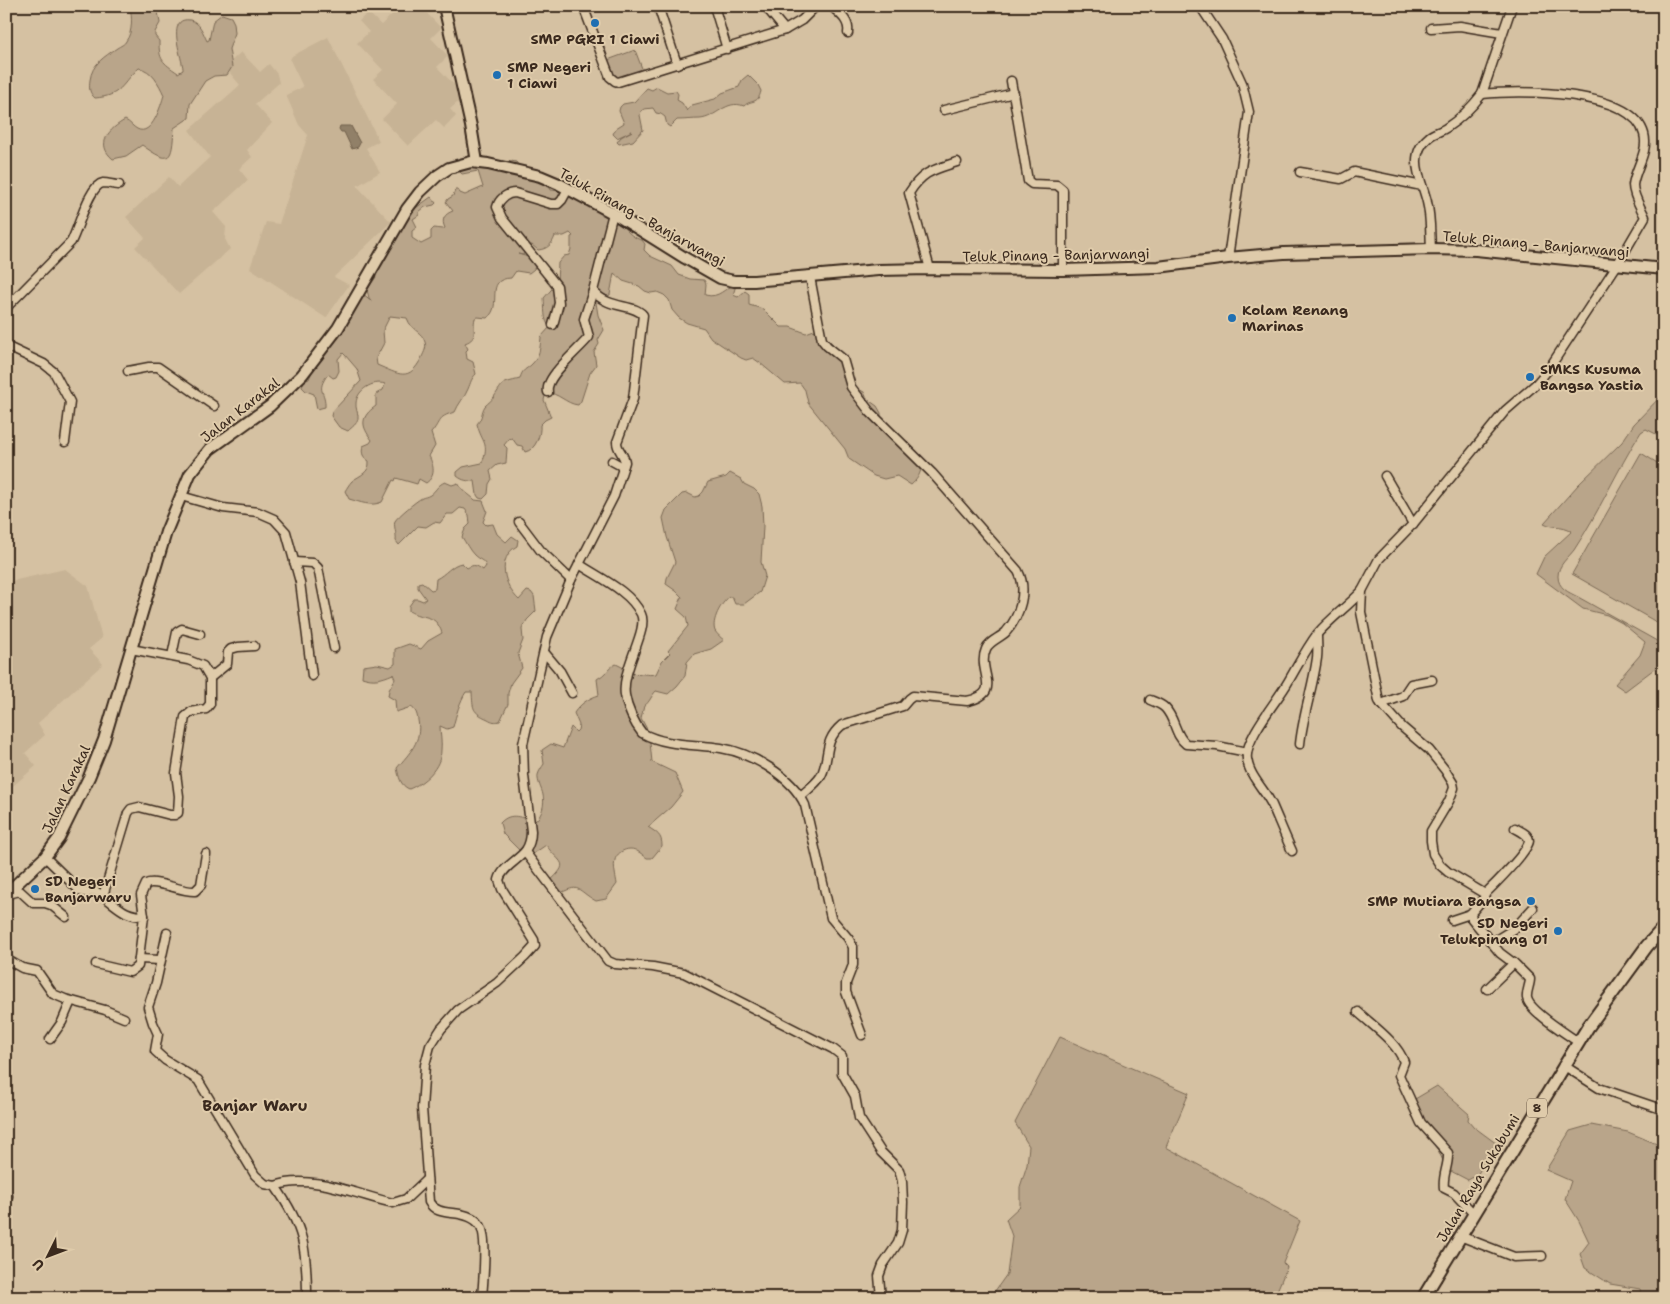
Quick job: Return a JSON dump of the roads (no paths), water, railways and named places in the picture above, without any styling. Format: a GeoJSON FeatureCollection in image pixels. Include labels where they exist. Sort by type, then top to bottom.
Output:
{"type":"FeatureCollection","features":[{"type":"Feature","properties":{"kind":"highway","name":"Jalan Raya Sukabumi"},"geometry":{"type":"LineString","coordinates":[[1423,1298],[1563,1065],[1613,991],[1664,927]]}},
{"type":"Feature","properties":{"kind":"main road"},"geometry":{"type":"LineString","coordinates":[[444,6],[471,126],[477,162]]}},
{"type":"Feature","properties":{"kind":"main road","name":"Teluk Pinang - Banjarwangi"},"geometry":{"type":"LineString","coordinates":[[477,162],[540,176],[613,213],[720,278],[744,282],[878,270],[1158,268],[1228,258],[1284,253],[1431,249],[1476,250],[1664,269]]}},
{"type":"Feature","properties":{"kind":"main road","name":"Jalan Karakal"},"geometry":{"type":"LineString","coordinates":[[7,893],[45,857],[59,838],[89,777],[104,740],[166,532],[194,469],[210,449],[270,406],[302,375],[338,328],[388,240],[420,192],[449,168],[465,163],[477,162]]}},
{"type":"Feature","properties":{"kind":"street"},"geometry":{"type":"LineString","coordinates":[[583,6],[610,77],[614,81],[622,81],[786,30],[802,20],[816,6]]}},
{"type":"Feature","properties":{"kind":"street"},"geometry":{"type":"LineString","coordinates":[[658,6],[677,64]]}},
{"type":"Feature","properties":{"kind":"street"},"geometry":{"type":"LineString","coordinates":[[714,6],[728,49]]}},
{"type":"Feature","properties":{"kind":"street"},"geometry":{"type":"LineString","coordinates":[[765,6],[786,30]]}},
{"type":"Feature","properties":{"kind":"street"},"geometry":{"type":"LineString","coordinates":[[831,6],[847,22],[849,26],[848,33]]}},
{"type":"Feature","properties":{"kind":"street"},"geometry":{"type":"LineString","coordinates":[[1200,6],[1222,39],[1242,83],[1249,112],[1228,258]]}},
{"type":"Feature","properties":{"kind":"street"},"geometry":{"type":"LineString","coordinates":[[1431,249],[1428,203],[1416,163],[1420,148],[1430,136],[1450,125],[1473,106],[1482,94],[1512,6]]}},
{"type":"Feature","properties":{"kind":"street"},"geometry":{"type":"LineString","coordinates":[[1431,28],[1460,26],[1502,33]]}},
{"type":"Feature","properties":{"kind":"street"},"geometry":{"type":"LineString","coordinates":[[1011,81],[1028,181],[1032,184],[1057,185],[1063,190],[1063,270]]}},
{"type":"Feature","properties":{"kind":"street"},"geometry":{"type":"LineString","coordinates":[[1292,851],[1272,806],[1252,772],[1246,757],[1250,743],[1261,723],[1289,682],[1302,655],[1317,634],[1349,606],[1362,591],[1379,559],[1413,524],[1501,415],[1544,376],[1617,265],[1645,217],[1633,186],[1645,143],[1644,132],[1638,122],[1625,112],[1596,100],[1552,93],[1524,91],[1482,94]]}},
{"type":"Feature","properties":{"kind":"street"},"geometry":{"type":"LineString","coordinates":[[944,110],[1014,93]]}},
{"type":"Feature","properties":{"kind":"street"},"geometry":{"type":"LineString","coordinates":[[930,269],[909,194],[924,174],[957,162]]}},
{"type":"Feature","properties":{"kind":"street"},"geometry":{"type":"LineString","coordinates":[[1300,172],[1341,179],[1354,172],[1422,186]]}},
{"type":"Feature","properties":{"kind":"street"},"geometry":{"type":"LineString","coordinates":[[6,308],[71,242],[90,198],[100,184],[105,183],[119,186]]}},
{"type":"Feature","properties":{"kind":"street"},"geometry":{"type":"LineString","coordinates":[[553,325],[559,303],[558,286],[502,218],[497,207],[502,198],[515,193],[551,204],[558,204],[568,189]]}},
{"type":"Feature","properties":{"kind":"street"},"geometry":{"type":"LineString","coordinates":[[548,392],[548,383],[590,337],[584,319],[593,292],[613,213]]}},
{"type":"Feature","properties":{"kind":"street"},"geometry":{"type":"LineString","coordinates":[[801,796],[820,777],[830,739],[842,725],[903,706],[913,696],[967,700],[976,699],[985,693],[988,687],[983,658],[986,649],[989,644],[1006,632],[1015,619],[1020,608],[1023,588],[1018,571],[932,473],[870,412],[855,393],[851,387],[843,359],[822,340],[810,277]]}},
{"type":"Feature","properties":{"kind":"street"},"geometry":{"type":"LineString","coordinates":[[482,1298],[484,1246],[482,1228],[479,1223],[465,1214],[443,1212],[434,1208],[429,1202],[422,1108],[425,1065],[430,1046],[441,1029],[458,1010],[497,983],[531,952],[535,946],[534,940],[499,880],[502,872],[525,852],[530,839],[532,830],[524,781],[523,744],[547,637],[571,580],[614,496],[624,467],[625,458],[617,442],[633,399],[643,315],[638,310],[605,302],[593,292]]}},
{"type":"Feature","properties":{"kind":"street"},"geometry":{"type":"LineString","coordinates":[[6,346],[44,364],[54,372],[70,402],[65,442]]}},
{"type":"Feature","properties":{"kind":"street"},"geometry":{"type":"LineString","coordinates":[[128,371],[149,367],[158,368],[214,406]]}},
{"type":"Feature","properties":{"kind":"street"},"geometry":{"type":"LineString","coordinates":[[612,461],[624,467]]}},
{"type":"Feature","properties":{"kind":"street"},"geometry":{"type":"LineString","coordinates":[[1385,476],[1413,524]]}},
{"type":"Feature","properties":{"kind":"street"},"geometry":{"type":"LineString","coordinates":[[181,496],[223,508],[254,511],[274,519],[286,532],[300,582],[312,676]]}},
{"type":"Feature","properties":{"kind":"street"},"geometry":{"type":"LineString","coordinates":[[519,522],[541,551],[571,580]]}},
{"type":"Feature","properties":{"kind":"street"},"geometry":{"type":"LineString","coordinates":[[294,562],[313,564],[318,568],[334,648]]}},
{"type":"Feature","properties":{"kind":"street"},"geometry":{"type":"LineString","coordinates":[[579,564],[624,594],[643,617],[643,628],[628,667],[625,685],[628,706],[642,733],[656,739],[732,751],[768,766],[778,773],[801,796],[805,804],[831,918],[853,947],[853,965],[845,988],[862,1034]]}},
{"type":"Feature","properties":{"kind":"street"},"geometry":{"type":"LineString","coordinates":[[1362,591],[1360,604],[1377,696],[1381,704],[1402,727],[1429,750],[1453,783],[1454,788],[1449,801],[1431,831],[1431,841],[1436,859],[1448,872],[1485,894]]}},
{"type":"Feature","properties":{"kind":"street"},"geometry":{"type":"LineString","coordinates":[[172,656],[179,630],[182,629],[200,634]]}},
{"type":"Feature","properties":{"kind":"street"},"geometry":{"type":"LineString","coordinates":[[1300,744],[1301,729],[1317,659],[1317,634]]}},
{"type":"Feature","properties":{"kind":"street"},"geometry":{"type":"LineString","coordinates":[[210,678],[227,664],[228,652],[231,649],[254,646]]}},
{"type":"Feature","properties":{"kind":"street"},"geometry":{"type":"LineString","coordinates":[[103,896],[131,809],[139,807],[170,815],[178,813],[179,796],[176,773],[185,717],[191,712],[209,707],[210,678],[203,666],[193,661],[172,656],[131,649]]}},
{"type":"Feature","properties":{"kind":"street"},"geometry":{"type":"LineString","coordinates":[[544,652],[560,672],[572,693]]}},
{"type":"Feature","properties":{"kind":"street"},"geometry":{"type":"LineString","coordinates":[[1381,704],[1402,696],[1410,684],[1432,680]]}},
{"type":"Feature","properties":{"kind":"street"},"geometry":{"type":"LineString","coordinates":[[1150,700],[1163,706],[1169,713],[1182,741],[1186,744],[1217,746],[1247,752]]}},
{"type":"Feature","properties":{"kind":"street"},"geometry":{"type":"LineString","coordinates":[[1452,920],[1470,914],[1486,896],[1485,894],[1506,873],[1527,847],[1528,838],[1515,828]]}},
{"type":"Feature","properties":{"kind":"street"},"geometry":{"type":"LineString","coordinates":[[525,852],[608,961],[615,964],[654,967],[684,973],[841,1054],[843,1058],[842,1073],[855,1096],[859,1118],[881,1152],[899,1170],[903,1187],[902,1230],[898,1243],[883,1265],[879,1276],[881,1298]]}},
{"type":"Feature","properties":{"kind":"street"},"geometry":{"type":"LineString","coordinates":[[96,964],[130,972],[136,968],[139,959],[144,916],[141,895],[146,884],[152,882],[185,891],[195,891],[201,885],[206,854]]}},
{"type":"Feature","properties":{"kind":"street"},"geometry":{"type":"LineString","coordinates":[[45,857],[80,891],[88,893],[94,890],[125,913],[133,916],[144,916]]}},
{"type":"Feature","properties":{"kind":"street"},"geometry":{"type":"LineString","coordinates":[[7,893],[20,891],[33,903],[51,905],[66,917]]}},
{"type":"Feature","properties":{"kind":"street"},"geometry":{"type":"LineString","coordinates":[[1491,943],[1514,928],[1533,908]]}},
{"type":"Feature","properties":{"kind":"street"},"geometry":{"type":"LineString","coordinates":[[1470,914],[1502,956],[1514,963],[1530,980],[1527,995],[1530,1004],[1550,1022],[1578,1042]]}},
{"type":"Feature","properties":{"kind":"street"},"geometry":{"type":"LineString","coordinates":[[167,933],[156,983],[148,1007],[158,1034],[155,1047],[156,1053],[198,1080],[255,1175],[265,1184],[275,1186],[291,1181],[312,1182],[393,1202],[406,1199],[427,1180]]}},
{"type":"Feature","properties":{"kind":"street"},"geometry":{"type":"LineString","coordinates":[[6,959],[22,968],[37,971],[51,992],[71,1001],[105,1010],[124,1018]]}},
{"type":"Feature","properties":{"kind":"street"},"geometry":{"type":"LineString","coordinates":[[139,959],[160,960]]}},
{"type":"Feature","properties":{"kind":"street"},"geometry":{"type":"LineString","coordinates":[[1486,989],[1514,963]]}},
{"type":"Feature","properties":{"kind":"street"},"geometry":{"type":"LineString","coordinates":[[50,1039],[62,1022],[71,1001]]}},
{"type":"Feature","properties":{"kind":"street"},"geometry":{"type":"LineString","coordinates":[[1358,1012],[1394,1045],[1402,1055],[1404,1062],[1399,1075],[1420,1123],[1448,1153],[1443,1183],[1444,1188],[1454,1193],[1473,1214]]}},
{"type":"Feature","properties":{"kind":"street"},"geometry":{"type":"LineString","coordinates":[[1563,1065],[1599,1088],[1664,1110]]}},
{"type":"Feature","properties":{"kind":"street"},"geometry":{"type":"LineString","coordinates":[[275,1186],[286,1201],[302,1237],[306,1256],[307,1298]]}},
{"type":"Feature","properties":{"kind":"street"},"geometry":{"type":"LineString","coordinates":[[1460,1236],[1514,1257],[1542,1256]]}},
{"type":"Feature","properties":{"kind":"place","name":"SMP PGRI 1 Ciawi"},"geometry":{"type":"Point","coordinates":[595,23]}},
{"type":"Feature","properties":{"kind":"place","name":"SMP Negeri 1 Ciawi"},"geometry":{"type":"Point","coordinates":[497,75]}},
{"type":"Feature","properties":{"kind":"place","name":"Kolam Renang Marinas"},"geometry":{"type":"Point","coordinates":[1232,318]}},
{"type":"Feature","properties":{"kind":"place","name":"SMKS Kusuma Bangsa Yastia"},"geometry":{"type":"Point","coordinates":[1530,377]}},
{"type":"Feature","properties":{"kind":"place","name":"SD Negeri Banjarwaru"},"geometry":{"type":"Point","coordinates":[35,889]}},
{"type":"Feature","properties":{"kind":"place","name":"SMP Mutiara Bangsa"},"geometry":{"type":"Point","coordinates":[1531,901]}},
{"type":"Feature","properties":{"kind":"place","name":"SD Negeri Telukpinang 01"},"geometry":{"type":"Point","coordinates":[1558,931]}},
{"type":"Feature","properties":{"kind":"district","name":"Banjar Waru"},"geometry":{"type":"Point","coordinates":[255,1105]}}]}
